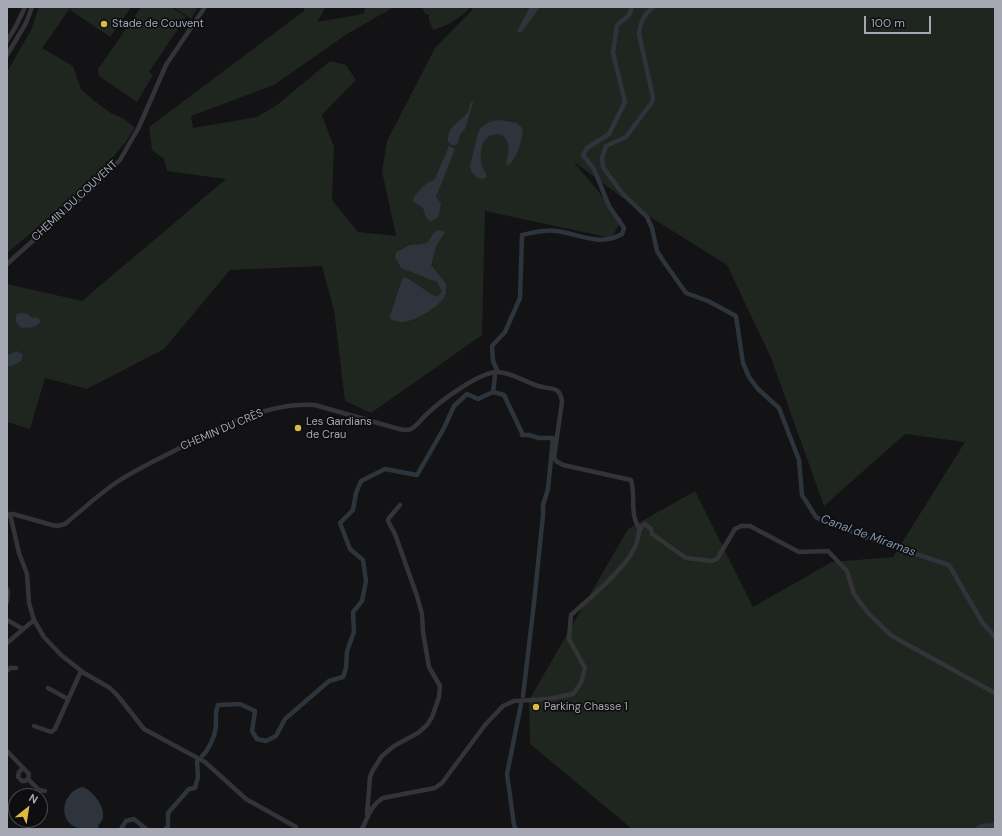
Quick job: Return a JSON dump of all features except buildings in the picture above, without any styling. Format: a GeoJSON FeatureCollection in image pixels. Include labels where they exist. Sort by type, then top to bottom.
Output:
{"type":"FeatureCollection","features":[{"type":"Feature","properties":{"kind":"street"},"geometry":{"type":"LineString","coordinates":[[7,41],[25,7]]}},
{"type":"Feature","properties":{"kind":"street"},"geometry":{"type":"LineString","coordinates":[[7,55],[26,23],[32,7]]}},
{"type":"Feature","properties":{"kind":"street","name":"CHEMIN DU COUVENT"},"geometry":{"type":"LineString","coordinates":[[7,264],[93,187],[120,160],[139,127],[166,65],[205,7]]}},
{"type":"Feature","properties":{"kind":"street","name":"CHEMIN DU CRÈS"},"geometry":{"type":"LineString","coordinates":[[8,514],[13,514],[56,526],[65,524],[116,483],[188,443],[257,413],[289,405],[315,405],[406,430],[412,428],[430,411],[473,379],[497,372],[538,386],[554,388],[561,395],[562,402],[554,457],[556,461],[563,465],[631,480],[633,510],[637,526],[640,529]]}},
{"type":"Feature","properties":{"kind":"street"},"geometry":{"type":"LineString","coordinates":[[367,819],[370,777],[373,770],[382,756],[394,746],[418,733],[427,725],[432,717],[439,698],[440,686],[429,667],[422,632],[422,614],[417,596],[398,540],[388,521],[400,505]]}},
{"type":"Feature","properties":{"kind":"street"},"geometry":{"type":"LineString","coordinates":[[8,514],[11,518],[19,553],[27,574],[29,602],[34,620],[44,637],[56,651],[81,671],[110,688],[144,730],[205,762],[246,799],[295,828],[302,829]]}},
{"type":"Feature","properties":{"kind":"street"},"geometry":{"type":"LineString","coordinates":[[362,829],[372,808],[383,798],[435,788],[442,783],[485,725],[503,706],[514,700],[548,699],[573,694],[580,683],[585,668],[569,639],[571,615],[596,593],[629,556],[637,544],[641,525],[645,524],[648,525],[652,534],[686,558],[699,560],[712,561],[717,559],[734,529],[741,526],[750,526],[799,552],[828,551],[846,572],[854,594],[868,613],[892,636],[995,693]]}},
{"type":"Feature","properties":{"kind":"street"},"geometry":{"type":"LineString","coordinates":[[7,589],[7,602]]}},
{"type":"Feature","properties":{"kind":"street"},"geometry":{"type":"LineString","coordinates":[[7,620],[23,630]]}},
{"type":"Feature","properties":{"kind":"street"},"geometry":{"type":"LineString","coordinates":[[7,643],[34,620]]}},
{"type":"Feature","properties":{"kind":"street"},"geometry":{"type":"LineString","coordinates":[[34,726],[51,732],[55,729],[81,671]]}},
{"type":"Feature","properties":{"kind":"street"},"geometry":{"type":"LineString","coordinates":[[48,688],[68,699]]}},
{"type":"Feature","properties":{"kind":"street"},"geometry":{"type":"LineString","coordinates":[[7,751],[29,774],[28,779],[37,788]]}},
{"type":"Feature","properties":{"kind":"street"},"geometry":{"type":"LineString","coordinates":[[23,768],[19,772],[18,777],[22,781],[28,779]]}},
{"type":"Feature","properties":{"kind":"shaded area"},"geometry":{"type":"Polygon","coordinates":[[[39,7],[71,7],[42,48],[73,66],[81,89],[111,113],[124,119],[135,128],[124,144],[93,181],[7,253],[7,72],[31,30],[39,7]]]}},
{"type":"Feature","properties":{"kind":"shaded area","name":"Stade de Couvent"},"geometry":{"type":"Polygon","coordinates":[[[72,7],[131,7],[110,37],[70,10],[72,7]]]}},
{"type":"Feature","properties":{"kind":"shaded area"},"geometry":{"type":"Polygon","coordinates":[[[141,7],[171,7],[186,17],[149,72],[153,75],[137,102],[99,76],[98,69],[141,7]]]}},
{"type":"Feature","properties":{"kind":"shaded area","name":"Stade de Couvent"},"geometry":{"type":"Polygon","coordinates":[[[173,7],[198,7],[191,19],[173,7]]]}},
{"type":"Feature","properties":{"kind":"shaded area"},"geometry":{"type":"Polygon","coordinates":[[[305,7],[326,7],[317,22],[363,14],[366,7],[394,7],[347,34],[274,85],[191,116],[193,128],[257,117],[277,105],[330,61],[346,65],[356,80],[322,115],[334,147],[332,200],[358,232],[396,236],[382,171],[387,141],[435,48],[474,7],[995,7],[995,829],[632,829],[530,744],[529,700],[628,529],[695,491],[753,607],[832,562],[893,557],[965,442],[905,434],[824,506],[771,358],[727,265],[639,210],[573,161],[622,220],[611,238],[485,211],[482,335],[371,413],[345,401],[334,310],[322,266],[230,270],[164,349],[87,389],[45,378],[30,429],[7,422],[7,284],[82,301],[226,179],[167,171],[164,159],[152,150],[149,127],[304,11],[305,7]]]}},
{"type":"Feature","properties":{"kind":"shaded area"},"geometry":{"type":"Polygon","coordinates":[[[422,7],[470,7],[453,21],[443,27],[433,30],[429,20],[429,14],[426,15],[422,7]]]}},
{"type":"Feature","properties":{"kind":"shaded area"},"geometry":{"type":"Polygon","coordinates":[[[530,7],[540,7],[521,33],[517,31],[530,7]]]}},
{"type":"Feature","properties":{"kind":"shaded area"},"geometry":{"type":"Polygon","coordinates":[[[471,102],[473,103],[465,129],[461,133],[457,144],[451,145],[448,141],[450,131],[452,127],[468,112],[471,102]]]}},
{"type":"Feature","properties":{"kind":"shaded area"},"geometry":{"type":"Polygon","coordinates":[[[499,120],[517,123],[523,129],[516,155],[514,160],[507,166],[508,143],[501,135],[492,135],[484,141],[481,148],[481,164],[487,177],[482,179],[477,178],[471,171],[470,166],[478,133],[482,127],[492,121],[499,120]]]}},
{"type":"Feature","properties":{"kind":"shaded area"},"geometry":{"type":"Polygon","coordinates":[[[449,146],[455,149],[436,197],[441,204],[438,217],[430,222],[426,217],[423,208],[413,201],[415,195],[426,184],[435,179],[449,146]]]}},
{"type":"Feature","properties":{"kind":"shaded area"},"geometry":{"type":"Polygon","coordinates":[[[438,230],[445,232],[436,246],[431,265],[446,284],[445,296],[437,305],[419,317],[402,322],[390,319],[403,277],[407,278],[434,296],[438,296],[442,291],[437,282],[401,268],[395,257],[396,252],[408,246],[428,242],[438,230]]]}},
{"type":"Feature","properties":{"kind":"shaded area"},"geometry":{"type":"Polygon","coordinates":[[[17,314],[28,314],[30,317],[38,318],[41,322],[34,327],[22,328],[16,320],[16,316],[17,314]]]}},
{"type":"Feature","properties":{"kind":"shaded area"},"geometry":{"type":"Polygon","coordinates":[[[17,351],[23,355],[21,361],[12,366],[8,366],[7,355],[17,351]]]}},
{"type":"Feature","properties":{"kind":"shaded area"},"geometry":{"type":"Polygon","coordinates":[[[83,787],[94,795],[102,807],[103,818],[98,826],[99,827],[97,828],[87,829],[76,827],[69,823],[65,817],[64,809],[70,795],[83,787]]]}},
{"type":"Feature","properties":{"kind":"waterway"},"geometry":{"type":"LineString","coordinates":[[497,370],[493,361],[492,346],[505,332],[520,298],[522,235],[547,230],[597,240],[614,238],[622,234],[624,228],[609,206],[594,169],[583,155],[587,148],[609,134],[625,102],[613,53],[617,25],[629,15],[632,7]]}},
{"type":"Feature","properties":{"kind":"waterway","name":"Canal de Miramas"},"geometry":{"type":"LineString","coordinates":[[654,7],[643,19],[639,34],[653,97],[652,102],[626,137],[606,146],[602,158],[603,167],[622,193],[647,217],[652,228],[657,251],[686,293],[708,301],[736,316],[743,363],[749,377],[758,389],[779,408],[799,460],[802,495],[816,517],[865,537],[949,565],[982,622],[995,637]]}},
{"type":"Feature","properties":{"kind":"waterway"},"geometry":{"type":"LineString","coordinates":[[202,756],[210,746],[216,728],[216,712],[218,705],[240,704],[255,711],[252,731],[257,739],[266,741],[276,736],[285,719],[329,681],[343,677],[346,668],[347,651],[354,632],[353,612],[362,601],[366,581],[363,560],[350,549],[340,523],[353,510],[356,493],[361,481],[385,469],[417,475],[444,428],[454,406],[467,394],[478,399],[493,392],[495,376]]}},
{"type":"Feature","properties":{"kind":"waterway"},"geometry":{"type":"LineString","coordinates":[[493,392],[504,395],[522,435],[529,435],[539,438],[553,438],[548,489],[543,505],[534,603],[523,696]]}},
{"type":"Feature","properties":{"kind":"waterway"},"geometry":{"type":"LineString","coordinates":[[516,829],[514,825],[507,774],[521,704]]}},
{"type":"Feature","properties":{"kind":"waterway"},"geometry":{"type":"LineString","coordinates":[[165,829],[168,827],[168,813],[189,789],[195,788],[198,777],[197,761]]}},
{"type":"Feature","properties":{"kind":"waterway"},"geometry":{"type":"LineString","coordinates":[[121,829],[126,821],[134,819],[146,829]]}},
{"type":"Feature","properties":{"kind":"waterway","name":"Canal de Miramas"},"geometry":{"type":"LineString","coordinates":[[977,829],[982,826],[995,825]]}},
{"type":"Feature","properties":{"kind":"place","name":"Stade de Couvent"},"geometry":{"type":"Point","coordinates":[104,24]}},
{"type":"Feature","properties":{"kind":"place","name":"Les Gardians de Crau"},"geometry":{"type":"Point","coordinates":[298,428]}},
{"type":"Feature","properties":{"kind":"place","name":"Parking Chasse 1"},"geometry":{"type":"Point","coordinates":[536,707]}}]}
